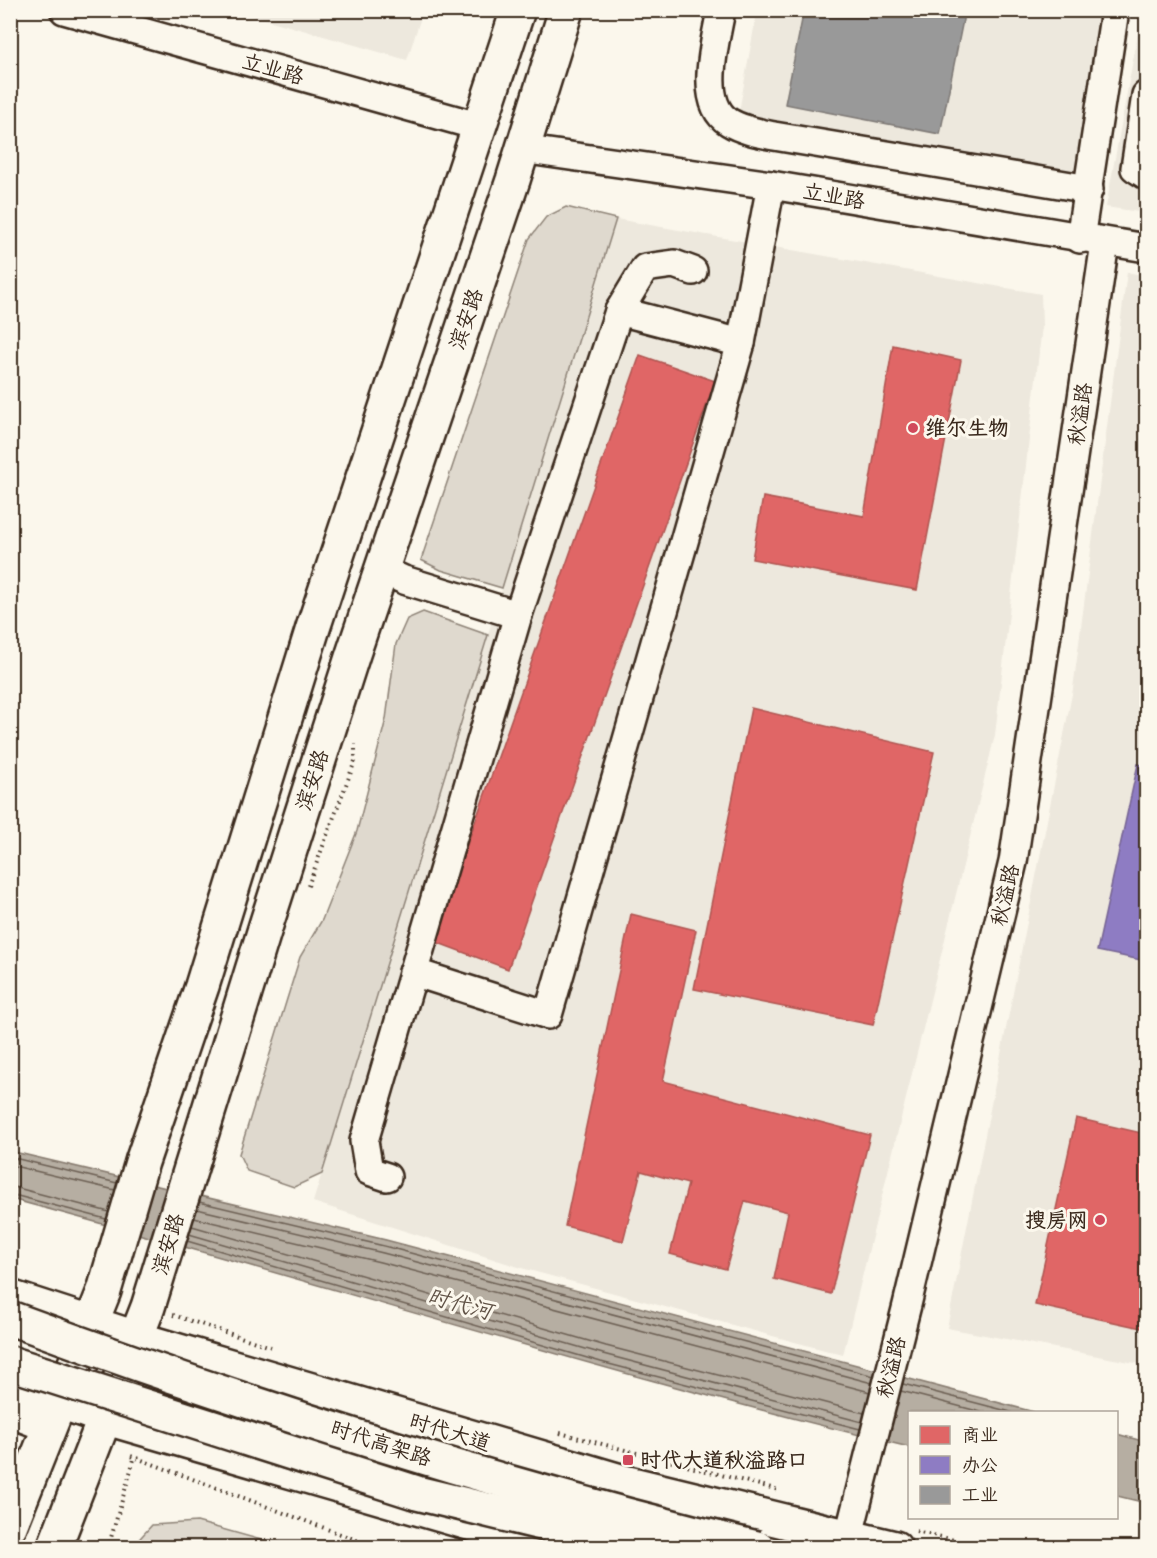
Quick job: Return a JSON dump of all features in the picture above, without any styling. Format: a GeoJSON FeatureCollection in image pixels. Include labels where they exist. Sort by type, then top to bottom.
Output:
{"type":"FeatureCollection","features":[{"type":"Feature","properties":{"kind":"main road","name":"滨安路"},"geometry":{"type":"LineString","coordinates":[[10,1526],[92,1325],[125,1225],[142,1162],[202,986],[313,628],[518,10]]}},
{"type":"Feature","properties":{"kind":"main road","name":"滨安路"},"geometry":{"type":"LineString","coordinates":[[54,1548],[98,1429],[148,1307],[267,922],[566,10]]}},
{"type":"Feature","properties":{"kind":"main road","name":"时代大道"},"geometry":{"type":"LineString","coordinates":[[10,1297],[92,1325],[624,1482],[849,1535],[902,1538]]}},
{"type":"Feature","properties":{"kind":"main road","name":"时代高架路"},"geometry":{"type":"LineString","coordinates":[[10,1318],[174,1377],[438,1461],[629,1517],[757,1548]]}},
{"type":"Feature","properties":{"kind":"main road","name":"时代高架路"},"geometry":{"type":"LineString","coordinates":[[10,1363],[417,1492],[644,1548]]}},
{"type":"Feature","properties":{"kind":"main road"},"geometry":{"type":"LineString","coordinates":[[10,1384],[54,1414]]}},
{"type":"Feature","properties":{"kind":"main road"},"geometry":{"type":"LineString","coordinates":[[10,1410],[54,1414],[98,1429],[555,1548]]}},
{"type":"Feature","properties":{"kind":"street","name":"立业路"},"geometry":{"type":"LineString","coordinates":[[64,10],[481,127]]}},
{"type":"Feature","properties":{"kind":"street"},"geometry":{"type":"LineString","coordinates":[[721,10],[711,87],[718,111],[729,122],[774,136],[1089,189]]}},
{"type":"Feature","properties":{"kind":"street","name":"秋溢路"},"geometry":{"type":"LineString","coordinates":[[849,1535],[907,1305],[1013,862],[1093,241],[1089,189],[1115,10]]}},
{"type":"Feature","properties":{"kind":"street"},"geometry":{"type":"LineString","coordinates":[[1146,95],[1135,168],[1146,175]]}},
{"type":"Feature","properties":{"kind":"street","name":"立业路"},"geometry":{"type":"LineString","coordinates":[[521,149],[771,185],[1146,249]]}},
{"type":"Feature","properties":{"kind":"street"},"geometry":{"type":"LineString","coordinates":[[413,972],[549,1015],[741,343],[771,185]]}},
{"type":"Feature","properties":{"kind":"street"},"geometry":{"type":"LineString","coordinates":[[387,1177],[369,1171],[364,1141],[518,615],[619,311],[645,268],[674,264],[693,271]]}},
{"type":"Feature","properties":{"kind":"street"},"geometry":{"type":"LineString","coordinates":[[619,311],[741,343]]}},
{"type":"Feature","properties":{"kind":"street"},"geometry":{"type":"LineString","coordinates":[[382,570],[404,580],[518,615]]}},
{"type":"Feature","properties":{"kind":"path"},"geometry":{"type":"LineString","coordinates":[[148,1307],[280,1350]]}},
{"type":"Feature","properties":{"kind":"path"},"geometry":{"type":"LineString","coordinates":[[98,1429],[378,1548]]}},
{"type":"Feature","properties":{"kind":"path"},"geometry":{"type":"LineString","coordinates":[[550,1430],[758,1482],[790,1493]]}},
{"type":"Feature","properties":{"kind":"path"},"geometry":{"type":"LineString","coordinates":[[902,1538],[988,1548]]}},
{"type":"Feature","properties":{"kind":"shaded area"},"geometry":{"type":"Polygon","coordinates":[[[237,11],[423,11],[407,60],[237,11]]]}},
{"type":"Feature","properties":{"kind":"shaded area"},"geometry":{"type":"Polygon","coordinates":[[[757,11],[1119,11],[1083,197],[734,140],[757,11]]]}},
{"type":"Feature","properties":{"kind":"shaded area"},"geometry":{"type":"Polygon","coordinates":[[[1142,11],[1146,11],[1146,213],[1106,207],[1142,11]]]}},
{"type":"Feature","properties":{"kind":"shaded area"},"geometry":{"type":"Polygon","coordinates":[[[566,207],[616,219],[502,588],[441,570],[421,560],[529,239],[546,217],[566,207]]]}},
{"type":"Feature","properties":{"kind":"shaded area"},"geometry":{"type":"Polygon","coordinates":[[[616,219],[1041,294],[1042,326],[995,735],[843,1355],[525,1269],[313,1202],[616,219]]]}},
{"type":"Feature","properties":{"kind":"shaded area"},"geometry":{"type":"Polygon","coordinates":[[[1127,272],[1146,276],[1146,1365],[947,1328],[1073,689],[1127,272]]]}},
{"type":"Feature","properties":{"kind":"shaded area"},"geometry":{"type":"Polygon","coordinates":[[[423,612],[488,635],[322,1174],[294,1187],[247,1171],[239,1154],[300,957],[322,920],[357,831],[386,719],[396,644],[407,619],[423,612]]]}},
{"type":"Feature","properties":{"kind":"shaded area"},"geometry":{"type":"Polygon","coordinates":[[[197,1522],[286,1547],[132,1547],[152,1525],[197,1522]]]}},
{"type":"Feature","properties":{"kind":"water","name":"时代河"},"geometry":{"type":"Polygon","coordinates":[[[10,1151],[386,1240],[1030,1411],[908,1411],[908,1447],[683,1389],[11,1199],[10,1151]]]}},
{"type":"Feature","properties":{"kind":"water"},"geometry":{"type":"Polygon","coordinates":[[[1118,1434],[1146,1442],[1146,1503],[1118,1496],[1118,1434]]]}},
{"type":"Feature","properties":{"kind":"building: 商业","name":"维尔生物"},"geometry":{"type":"Polygon","coordinates":[[[893,345],[961,360],[917,590],[752,559],[763,497],[864,516],[893,345]]]}},
{"type":"Feature","properties":{"kind":"building: 商业"},"geometry":{"type":"Polygon","coordinates":[[[640,355],[715,381],[508,969],[433,941],[640,355]]]}},
{"type":"Feature","properties":{"kind":"building: 商业"},"geometry":{"type":"Polygon","coordinates":[[[751,708],[934,752],[873,1025],[694,989],[751,708]]]}},
{"type":"Feature","properties":{"kind":"building: 商业"},"geometry":{"type":"Polygon","coordinates":[[[631,914],[696,930],[663,1081],[870,1135],[831,1294],[774,1279],[788,1212],[745,1201],[726,1269],[670,1254],[688,1184],[641,1171],[623,1241],[565,1226],[631,914]]]}},
{"type":"Feature","properties":{"kind":"building: 商业","name":"搜房网"},"geometry":{"type":"Polygon","coordinates":[[[1076,1118],[1146,1134],[1146,1329],[1035,1305],[1076,1118]]]}},
{"type":"Feature","properties":{"kind":"building: 办公"},"geometry":{"type":"Polygon","coordinates":[[[1138,764],[1146,766],[1146,961],[1097,951],[1138,764]]]}},
{"type":"Feature","properties":{"kind":"building: 工业"},"geometry":{"type":"Polygon","coordinates":[[[804,10],[965,10],[940,134],[785,104],[804,10]]]}},
{"type":"Feature","properties":{"kind":"place","name":"维尔生物"},"geometry":{"type":"Point","coordinates":[913,428]}},
{"type":"Feature","properties":{"kind":"place","name":"搜房网"},"geometry":{"type":"Point","coordinates":[1100,1220]}},
{"type":"Feature","properties":{"kind":"place","name":"时代大道秋溢路口"},"geometry":{"type":"Point","coordinates":[628,1460]}}]}
